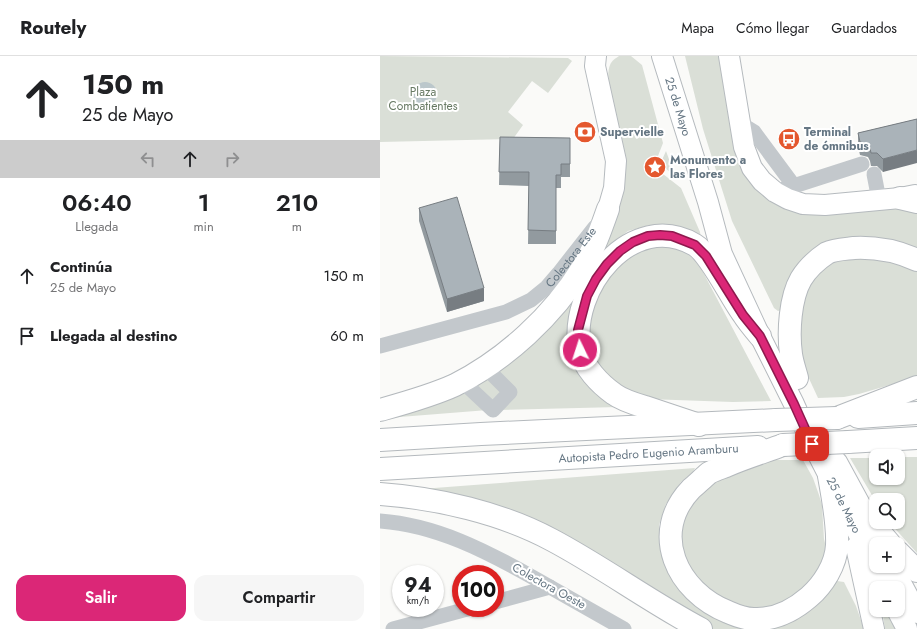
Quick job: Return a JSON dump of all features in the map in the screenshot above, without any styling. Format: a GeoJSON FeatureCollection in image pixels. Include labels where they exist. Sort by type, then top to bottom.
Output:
{"type":"FeatureCollection","features":[{"type":"Feature","properties":{"kind":"highway"},"geometry":{"type":"LineString","coordinates":[[380,410],[432,394],[462,381],[486,367],[523,337],[563,296],[583,267],[595,243],[608,209]]}},
{"type":"Feature","properties":{"kind":"highway"},"geometry":{"type":"LineString","coordinates":[[699,425],[634,404],[615,395],[598,381],[587,365],[580,350],[578,330],[587,296],[596,279],[607,264],[620,251],[633,242],[648,236],[672,236],[695,245],[706,256],[743,315],[760,336]]}},
{"type":"Feature","properties":{"kind":"highway"},"geometry":{"type":"LineString","coordinates":[[797,378],[791,353],[790,322],[794,298],[801,279],[814,263],[829,253],[843,249],[861,248],[881,249],[902,254],[917,260]]}},
{"type":"Feature","properties":{"kind":"highway"},"geometry":{"type":"LineString","coordinates":[[837,418],[917,387]]}},
{"type":"Feature","properties":{"kind":"highway"},"geometry":{"type":"LineString","coordinates":[[380,440],[917,413]]}},
{"type":"Feature","properties":{"kind":"highway","name":"Autopista Pedro Eugenio Aramburu"},"geometry":{"type":"LineString","coordinates":[[380,469],[917,438]]}},
{"type":"Feature","properties":{"kind":"highway"},"geometry":{"type":"LineString","coordinates":[[783,445],[710,473],[683,499],[674,514],[671,539],[672,550],[677,567],[688,584],[702,598],[739,617],[755,619],[770,618],[786,613],[800,605],[815,592],[827,575],[834,559],[837,546],[836,522],[829,476]]}},
{"type":"Feature","properties":{"kind":"highway"},"geometry":{"type":"LineString","coordinates":[[380,494],[404,496],[484,513],[551,539],[591,562],[673,614],[701,629]]}},
{"type":"Feature","properties":{"kind":"highway"},"geometry":{"type":"LineString","coordinates":[[857,515],[882,537]]}},
{"type":"Feature","properties":{"kind":"highway"},"geometry":{"type":"LineString","coordinates":[[905,559],[917,571]]}},
{"type":"Feature","properties":{"kind":"main road","name":"Colectora Este"},"geometry":{"type":"LineString","coordinates":[[596,56],[595,66],[616,161],[614,188],[608,209]]}},
{"type":"Feature","properties":{"kind":"main road","name":"25 de Mayo"},"geometry":{"type":"LineString","coordinates":[[662,56],[708,202],[722,254],[760,336],[829,476],[857,515],[875,537]]}},
{"type":"Feature","properties":{"kind":"main road"},"geometry":{"type":"LineString","coordinates":[[729,56],[744,146],[752,168],[762,181],[775,192],[788,199],[803,204],[826,204],[911,198]]}},
{"type":"Feature","properties":{"kind":"main road","name":"25 de Mayo"},"geometry":{"type":"LineString","coordinates":[[708,202],[733,246],[773,334],[797,378],[857,515],[883,581]]}},
{"type":"Feature","properties":{"kind":"main road"},"geometry":{"type":"LineString","coordinates":[[857,515],[871,619],[874,629]]}},
{"type":"Feature","properties":{"kind":"main road"},"geometry":{"type":"LineString","coordinates":[[896,573],[917,613]]}},
{"type":"Feature","properties":{"kind":"main road"},"geometry":{"type":"LineString","coordinates":[[901,617],[907,629]]}},
{"type":"Feature","properties":{"kind":"street"},"geometry":{"type":"LineString","coordinates":[[741,124],[754,132],[794,186]]}},
{"type":"Feature","properties":{"kind":"street"},"geometry":{"type":"LineString","coordinates":[[775,192],[862,164]]}},
{"type":"Feature","properties":{"kind":"street"},"geometry":{"type":"LineString","coordinates":[[874,174],[878,200]]}},
{"type":"Feature","properties":{"kind":"street","name":"Colectora Este"},"geometry":{"type":"LineString","coordinates":[[380,346],[506,312],[530,300],[547,287],[559,273],[608,209]]}},
{"type":"Feature","properties":{"kind":"street"},"geometry":{"type":"LineString","coordinates":[[462,381],[493,410],[510,392],[486,367]]}},
{"type":"Feature","properties":{"kind":"street","name":"Colectora Oeste"},"geometry":{"type":"LineString","coordinates":[[380,520],[413,525],[436,532],[494,556],[624,629]]}},
{"type":"Feature","properties":{"kind":"street"},"geometry":{"type":"LineString","coordinates":[[504,600],[550,587]]}},
{"type":"Feature","properties":{"kind":"street"},"geometry":{"type":"LineString","coordinates":[[393,629],[452,613]]}},
{"type":"Feature","properties":{"kind":"green space","name":"Plaza Combatientes"},"geometry":{"type":"Polygon","coordinates":[[[380,56],[568,58],[572,61],[548,93],[532,81],[508,112],[523,125],[513,139],[380,142],[380,56]]]}},
{"type":"Feature","properties":{"kind":"green space"},"geometry":{"type":"Polygon","coordinates":[[[619,56],[631,56],[642,65],[663,143],[658,156],[657,165],[663,174],[681,188],[700,232],[701,239],[672,227],[650,225],[628,231],[606,248],[588,270],[577,292],[570,314],[568,336],[619,407],[499,410],[516,392],[492,368],[522,343],[624,187],[625,166],[623,144],[612,103],[608,72],[610,65],[619,56]]]}},
{"type":"Feature","properties":{"kind":"green space"},"geometry":{"type":"Polygon","coordinates":[[[685,56],[724,56],[758,191],[775,203],[794,212],[814,215],[834,214],[886,206],[917,209],[917,249],[812,251],[799,264],[791,278],[781,310],[778,311],[774,308],[732,221],[703,129],[685,56]]]}},
{"type":"Feature","properties":{"kind":"green space"},"geometry":{"type":"Polygon","coordinates":[[[666,151],[675,176],[663,163],[662,160],[666,151]]]}},
{"type":"Feature","properties":{"kind":"green space"},"geometry":{"type":"Polygon","coordinates":[[[657,242],[694,255],[771,401],[733,402],[647,399],[618,385],[592,359],[584,330],[609,269],[657,242]]]}},
{"type":"Feature","properties":{"kind":"green space"},"geometry":{"type":"Polygon","coordinates":[[[848,253],[917,264],[917,377],[859,394],[844,397],[818,398],[800,359],[797,306],[813,270],[848,253]]]}},
{"type":"Feature","properties":{"kind":"green space"},"geometry":{"type":"Polygon","coordinates":[[[484,373],[506,393],[494,405],[471,384],[484,373]]]}},
{"type":"Feature","properties":{"kind":"green space"},"geometry":{"type":"Polygon","coordinates":[[[462,388],[488,410],[387,418],[462,388]]]}},
{"type":"Feature","properties":{"kind":"green space"},"geometry":{"type":"Polygon","coordinates":[[[905,457],[917,457],[917,553],[905,540],[905,537],[903,537],[895,529],[905,529],[905,493],[871,493],[850,458],[869,458],[869,485],[905,485],[905,457]]]}},
{"type":"Feature","properties":{"kind":"green space"},"geometry":{"type":"Polygon","coordinates":[[[770,460],[803,460],[813,478],[822,505],[824,539],[827,551],[813,586],[773,611],[732,610],[687,576],[677,518],[711,482],[770,460]]]}},
{"type":"Feature","properties":{"kind":"green space"},"geometry":{"type":"Polygon","coordinates":[[[695,468],[693,472],[681,482],[666,504],[659,525],[661,547],[747,625],[830,580],[844,582],[856,606],[864,629],[713,629],[421,489],[695,468]]]}},
{"type":"Feature","properties":{"kind":"green space"},"geometry":{"type":"Polygon","coordinates":[[[883,617],[892,617],[898,629],[885,629],[883,617]]]}},
{"type":"Feature","properties":{"kind":"shaded area"},"geometry":{"type":"Polygon","coordinates":[[[425,82],[433,86],[437,94],[433,102],[425,106],[417,102],[413,94],[417,86],[425,82]]]}},
{"type":"Feature","properties":{"kind":"building"},"geometry":{"type":"Polygon","coordinates":[[[917,119],[917,150],[883,159],[877,153],[871,153],[868,144],[860,142],[858,133],[917,119]]]}},
{"type":"Feature","properties":{"kind":"building"},"geometry":{"type":"Polygon","coordinates":[[[500,137],[570,138],[570,164],[561,164],[561,175],[556,175],[556,231],[528,230],[529,172],[499,172],[500,137]]]}},
{"type":"Feature","properties":{"kind":"building"},"geometry":{"type":"Polygon","coordinates":[[[457,197],[484,288],[447,299],[419,208],[457,197]]]}},
{"type":"Feature","properties":{"kind":"place","name":"Supervielle"},"geometry":{"type":"Point","coordinates":[585,132]}},
{"type":"Feature","properties":{"kind":"place","name":"Terminal de ómnibus"},"geometry":{"type":"Point","coordinates":[789,139]}},
{"type":"Feature","properties":{"kind":"place","name":"Monumento a las Flores"},"geometry":{"type":"Point","coordinates":[655,167]}},
{"type":"Feature","properties":{"kind":"route"},"geometry":{"type":"LineString","coordinates":[[580,350],[578,330],[582,310],[587,296],[596,279],[607,264],[620,251],[633,242],[648,236],[660,235],[672,236],[695,245],[706,256],[743,315],[760,336],[812,444]]}}]}
